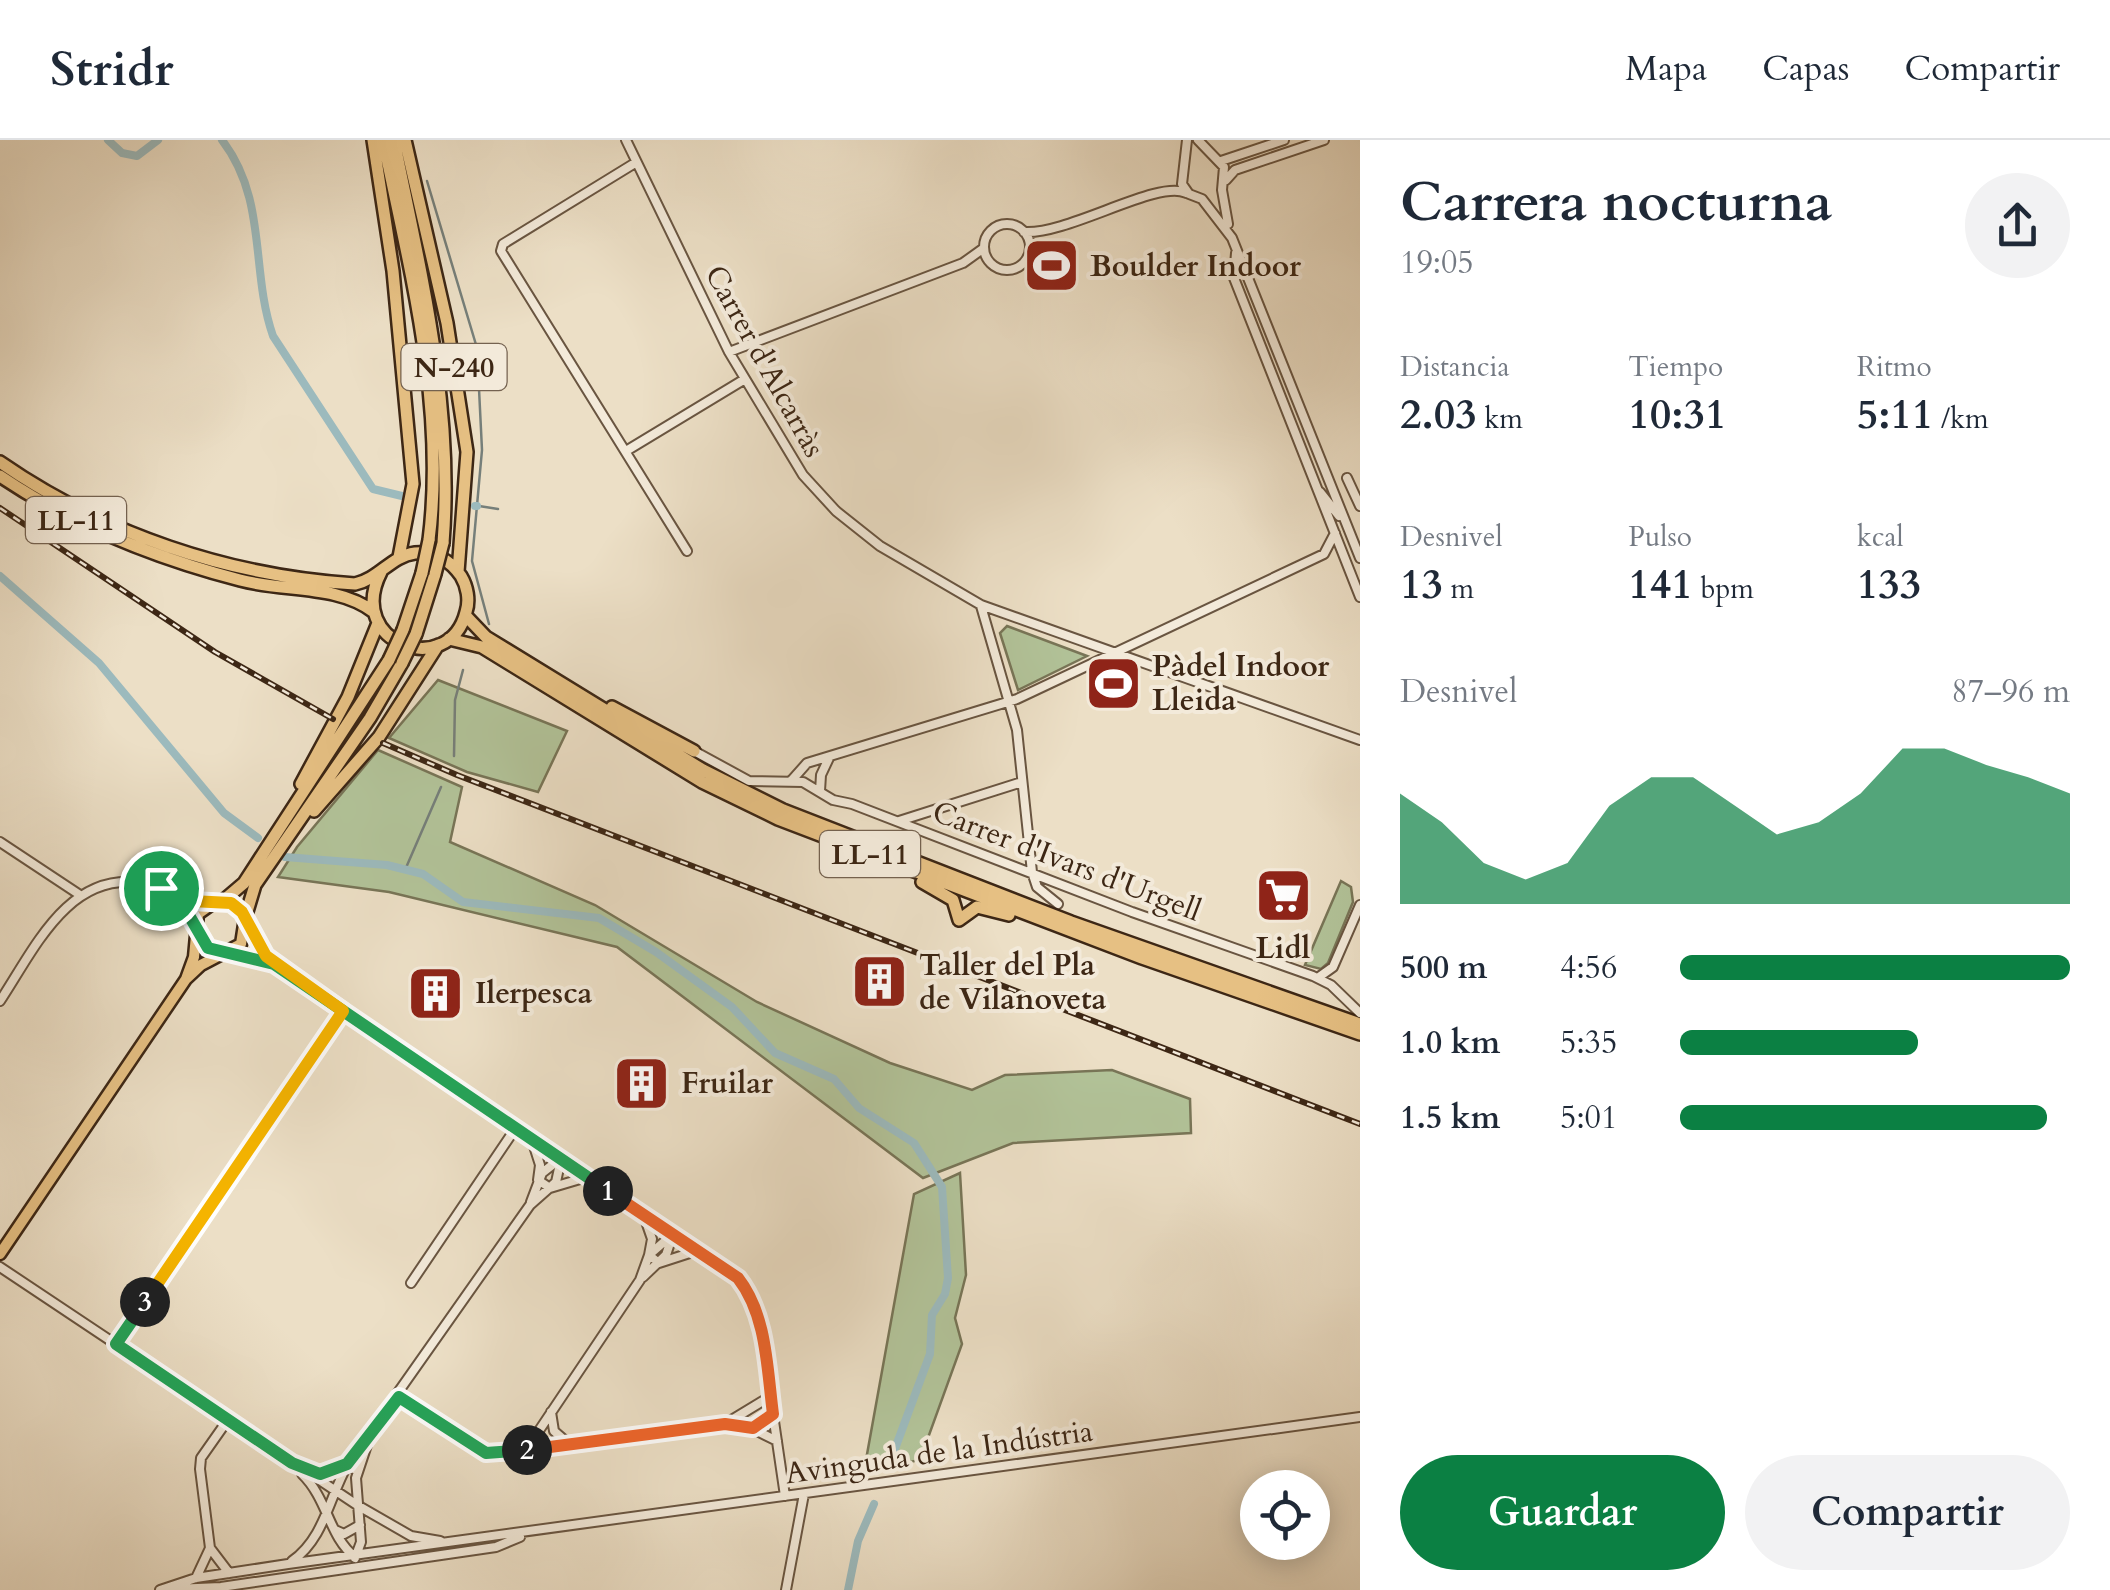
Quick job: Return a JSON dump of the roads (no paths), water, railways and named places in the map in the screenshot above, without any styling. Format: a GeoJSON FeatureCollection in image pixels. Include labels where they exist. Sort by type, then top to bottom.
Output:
{"type":"FeatureCollection","features":[{"type":"Feature","properties":{"kind":"highway","name":"N-240"},"geometry":{"type":"LineString","coordinates":[[373,140],[393,271],[413,484],[399,558]]}},
{"type":"Feature","properties":{"kind":"highway","name":"N-240"},"geometry":{"type":"LineString","coordinates":[[382,140],[427,378],[435,492],[428,574]]}},
{"type":"Feature","properties":{"kind":"highway","name":"N-240"},"geometry":{"type":"LineString","coordinates":[[224,900],[238,890],[276,844],[370,718],[409,632],[442,542],[448,478],[443,412],[394,140]]}},
{"type":"Feature","properties":{"kind":"highway","name":"N-240"},"geometry":{"type":"LineString","coordinates":[[407,140],[447,323],[467,452],[458,572]]}},
{"type":"Feature","properties":{"kind":"highway","name":"LL-11"},"geometry":{"type":"LineString","coordinates":[[0,462],[64,502],[186,553],[314,581],[355,584],[399,558]]}},
{"type":"Feature","properties":{"kind":"highway","name":"LL-11"},"geometry":{"type":"LineString","coordinates":[[0,476],[86,526],[136,548],[244,582],[342,595],[376,618],[404,646],[444,642],[482,646],[743,803],[1038,918],[1360,1034]]}},
{"type":"Feature","properties":{"kind":"highway"},"geometry":{"type":"LineString","coordinates":[[399,558],[431,554],[458,572],[468,593],[466,616],[444,642]]}},
{"type":"Feature","properties":{"kind":"highway"},"geometry":{"type":"LineString","coordinates":[[376,618],[374,585],[381,572]]}},
{"type":"Feature","properties":{"kind":"highway","name":"LL-11"},"geometry":{"type":"LineString","coordinates":[[466,616],[486,637],[703,770],[783,810],[1071,922],[1360,1024]]}},
{"type":"Feature","properties":{"kind":"highway","name":"N-240"},"geometry":{"type":"LineString","coordinates":[[245,922],[250,894],[348,697],[376,618]]}},
{"type":"Feature","properties":{"kind":"highway","name":"N-240"},"geometry":{"type":"LineString","coordinates":[[276,844],[379,736],[444,642]]}},
{"type":"Feature","properties":{"kind":"highway","name":"N-240"},"geometry":{"type":"LineString","coordinates":[[276,844],[352,720],[396,661]]}},
{"type":"Feature","properties":{"kind":"highway"},"geometry":{"type":"LineString","coordinates":[[542,670],[694,751]]}},
{"type":"Feature","properties":{"kind":"highway"},"geometry":{"type":"LineString","coordinates":[[894,864],[911,878],[947,894],[956,905],[959,920],[977,907],[1023,920],[1038,918]]}},
{"type":"Feature","properties":{"kind":"main road"},"geometry":{"type":"LineString","coordinates":[[0,1254],[186,979],[243,938],[245,922],[224,900],[210,904],[198,914],[186,979]]}},
{"type":"Feature","properties":{"kind":"main road"},"geometry":{"type":"LineString","coordinates":[[195,930],[208,948],[227,952]]}},
{"type":"Feature","properties":{"kind":"street","name":"Carrer d'Alcarràs"},"geometry":{"type":"LineString","coordinates":[[626,140],[729,352],[802,475],[836,511],[880,546],[981,605],[1360,740]]}},
{"type":"Feature","properties":{"kind":"street"},"geometry":{"type":"LineString","coordinates":[[990,263],[984,248],[988,234],[1000,226],[1014,225],[1024,232],[1048,233],[1164,190],[1186,161],[1187,140]]}},
{"type":"Feature","properties":{"kind":"street"},"geometry":{"type":"LineString","coordinates":[[1198,140],[1216,158],[1226,180]]}},
{"type":"Feature","properties":{"kind":"street"},"geometry":{"type":"LineString","coordinates":[[1186,161],[1198,154],[1216,158],[1284,140]]}},
{"type":"Feature","properties":{"kind":"street"},"geometry":{"type":"LineString","coordinates":[[1324,140],[1235,170],[1222,190],[1232,238],[1360,558]]}},
{"type":"Feature","properties":{"kind":"street"},"geometry":{"type":"LineString","coordinates":[[635,162],[501,246],[687,551]]}},
{"type":"Feature","properties":{"kind":"street"},"geometry":{"type":"LineString","coordinates":[[1181,171],[1189,194]]}},
{"type":"Feature","properties":{"kind":"street"},"geometry":{"type":"LineString","coordinates":[[1164,190],[1202,199],[1232,238]]}},
{"type":"Feature","properties":{"kind":"street"},"geometry":{"type":"LineString","coordinates":[[1202,199],[1222,190]]}},
{"type":"Feature","properties":{"kind":"street"},"geometry":{"type":"LineString","coordinates":[[1024,232],[1030,252]]}},
{"type":"Feature","properties":{"kind":"street"},"geometry":{"type":"LineString","coordinates":[[963,263],[990,263],[1003,270],[1017,268],[1048,233]]}},
{"type":"Feature","properties":{"kind":"street"},"geometry":{"type":"LineString","coordinates":[[729,352],[963,263],[984,248]]}},
{"type":"Feature","properties":{"kind":"street"},"geometry":{"type":"LineString","coordinates":[[1236,248],[1234,278],[1360,597]]}},
{"type":"Feature","properties":{"kind":"street"},"geometry":{"type":"LineString","coordinates":[[626,451],[745,379]]}},
{"type":"Feature","properties":{"kind":"street"},"geometry":{"type":"LineString","coordinates":[[1348,478],[1360,506]]}},
{"type":"Feature","properties":{"kind":"street"},"geometry":{"type":"LineString","coordinates":[[1316,488],[1348,528]]}},
{"type":"Feature","properties":{"kind":"street"},"geometry":{"type":"LineString","coordinates":[[1342,513],[1360,540]]}},
{"type":"Feature","properties":{"kind":"street"},"geometry":{"type":"LineString","coordinates":[[791,781],[802,765],[1010,702],[1324,554],[1334,534]]}},
{"type":"Feature","properties":{"kind":"street"},"geometry":{"type":"LineString","coordinates":[[1324,554],[1347,564]]}},
{"type":"Feature","properties":{"kind":"street"},"geometry":{"type":"LineString","coordinates":[[981,605],[1010,702],[1032,872],[1038,887],[1058,904]]}},
{"type":"Feature","properties":{"kind":"street","name":"Carrer d'Ivars d'Urgell"},"geometry":{"type":"LineString","coordinates":[[694,751],[749,781],[803,782],[820,792],[1313,976],[1360,1013]]}},
{"type":"Feature","properties":{"kind":"street"},"geometry":{"type":"LineString","coordinates":[[820,792],[820,776],[829,758]]}},
{"type":"Feature","properties":{"kind":"street"},"geometry":{"type":"LineString","coordinates":[[900,821],[1022,782]]}},
{"type":"Feature","properties":{"kind":"street"},"geometry":{"type":"LineString","coordinates":[[0,842],[80,895]]}},
{"type":"Feature","properties":{"kind":"street"},"geometry":{"type":"LineString","coordinates":[[0,1002],[57,916],[80,895],[120,883],[161,888],[210,904]]}},
{"type":"Feature","properties":{"kind":"street"},"geometry":{"type":"LineString","coordinates":[[161,888],[195,930]]}},
{"type":"Feature","properties":{"kind":"street"},"geometry":{"type":"LineString","coordinates":[[1313,976],[1323,976],[1334,968],[1360,905]]}},
{"type":"Feature","properties":{"kind":"street"},"geometry":{"type":"LineString","coordinates":[[245,922],[274,964]]}},
{"type":"Feature","properties":{"kind":"street"},"geometry":{"type":"LineString","coordinates":[[227,952],[274,964],[738,1278],[750,1293],[759,1319],[785,1496]]}},
{"type":"Feature","properties":{"kind":"street"},"geometry":{"type":"LineString","coordinates":[[1334,968],[1340,994]]}},
{"type":"Feature","properties":{"kind":"street"},"geometry":{"type":"LineString","coordinates":[[116,1344],[343,1011]]}},
{"type":"Feature","properties":{"kind":"street"},"geometry":{"type":"LineString","coordinates":[[411,1283],[515,1129]]}},
{"type":"Feature","properties":{"kind":"street"},"geometry":{"type":"LineString","coordinates":[[530,1205],[540,1165],[532,1140]]}},
{"type":"Feature","properties":{"kind":"street"},"geometry":{"type":"LineString","coordinates":[[538,1180],[561,1158]]}},
{"type":"Feature","properties":{"kind":"street"},"geometry":{"type":"LineString","coordinates":[[288,1564],[316,1538],[326,1505],[347,1464],[368,1441],[530,1205],[558,1178],[561,1158]]}},
{"type":"Feature","properties":{"kind":"street"},"geometry":{"type":"LineString","coordinates":[[538,1180],[550,1188],[588,1177]]}},
{"type":"Feature","properties":{"kind":"street"},"geometry":{"type":"LineString","coordinates":[[640,1280],[652,1239],[643,1213]]}},
{"type":"Feature","properties":{"kind":"street"},"geometry":{"type":"LineString","coordinates":[[649,1255],[673,1234]]}},
{"type":"Feature","properties":{"kind":"street"},"geometry":{"type":"LineString","coordinates":[[526,1450],[640,1280],[668,1252],[673,1234]]}},
{"type":"Feature","properties":{"kind":"street"},"geometry":{"type":"LineString","coordinates":[[659,1263],[698,1251]]}},
{"type":"Feature","properties":{"kind":"street"},"geometry":{"type":"LineString","coordinates":[[649,1255],[659,1263]]}},
{"type":"Feature","properties":{"kind":"street"},"geometry":{"type":"LineString","coordinates":[[2,1268],[357,1504],[410,1536],[446,1542]]}},
{"type":"Feature","properties":{"kind":"street"},"geometry":{"type":"LineString","coordinates":[[725,1424],[754,1410],[770,1396]]}},
{"type":"Feature","properties":{"kind":"street"},"geometry":{"type":"LineString","coordinates":[[399,1397],[486,1453],[725,1424],[753,1428],[777,1441]]}},
{"type":"Feature","properties":{"kind":"street"},"geometry":{"type":"LineString","coordinates":[[754,1410],[773,1414]]}},
{"type":"Feature","properties":{"kind":"street"},"geometry":{"type":"LineString","coordinates":[[551,1412],[554,1431],[569,1444]]}},
{"type":"Feature","properties":{"kind":"street"},"geometry":{"type":"LineString","coordinates":[[753,1428],[773,1414]]}},
{"type":"Feature","properties":{"kind":"street","name":"Avinguda de la Indústria"},"geometry":{"type":"LineString","coordinates":[[159,1590],[196,1578],[288,1564],[524,1535],[1360,1417]]}},
{"type":"Feature","properties":{"kind":"street"},"geometry":{"type":"LineString","coordinates":[[227,1420],[201,1458],[210,1548],[228,1573]]}},
{"type":"Feature","properties":{"kind":"street"},"geometry":{"type":"LineString","coordinates":[[344,1569],[356,1557],[360,1525],[358,1471],[368,1441]]}},
{"type":"Feature","properties":{"kind":"street"},"geometry":{"type":"LineString","coordinates":[[292,1463],[320,1474],[347,1464]]}},
{"type":"Feature","properties":{"kind":"street"},"geometry":{"type":"LineString","coordinates":[[292,1463],[326,1505],[346,1550],[372,1566]]}},
{"type":"Feature","properties":{"kind":"street"},"geometry":{"type":"LineString","coordinates":[[347,1464],[358,1471]]}},
{"type":"Feature","properties":{"kind":"street"},"geometry":{"type":"LineString","coordinates":[[786,1590],[804,1494]]}},
{"type":"Feature","properties":{"kind":"street"},"geometry":{"type":"LineString","coordinates":[[335,1530],[344,1534],[360,1525]]}},
{"type":"Feature","properties":{"kind":"street","name":"Avinguda de la Indústria"},"geometry":{"type":"LineString","coordinates":[[159,1590],[221,1587],[372,1566],[496,1547],[524,1535]]}},
{"type":"Feature","properties":{"kind":"street"},"geometry":{"type":"LineString","coordinates":[[196,1578],[210,1548]]}},
{"type":"Feature","properties":{"kind":"waterway"},"geometry":{"type":"LineString","coordinates":[[108,140],[122,153],[137,156],[158,140]]}},
{"type":"Feature","properties":{"kind":"waterway"},"geometry":{"type":"LineString","coordinates":[[222,140],[246,187],[273,336],[373,489],[402,496]]}},
{"type":"Feature","properties":{"kind":"waterway"},"geometry":{"type":"LineString","coordinates":[[427,181],[477,348],[482,450],[472,561],[489,624]]}},
{"type":"Feature","properties":{"kind":"waterway"},"geometry":{"type":"LineString","coordinates":[[479,506],[498,509]]}},
{"type":"Feature","properties":{"kind":"waterway"},"geometry":{"type":"LineString","coordinates":[[0,576],[99,663],[224,813],[258,838]]}},
{"type":"Feature","properties":{"kind":"waterway"},"geometry":{"type":"LineString","coordinates":[[454,756],[455,700],[463,670]]}},
{"type":"Feature","properties":{"kind":"waterway"},"geometry":{"type":"LineString","coordinates":[[405,870],[441,787]]}},
{"type":"Feature","properties":{"kind":"waterway"},"geometry":{"type":"LineString","coordinates":[[285,857],[387,865],[423,874],[463,902],[599,918],[656,952],[732,1007],[775,1053],[834,1079],[859,1108],[914,1143],[942,1187],[948,1278],[945,1294],[932,1315],[930,1354],[889,1465]]}},
{"type":"Feature","properties":{"kind":"waterway"},"geometry":{"type":"LineString","coordinates":[[848,1590],[858,1541],[874,1504]]}},
{"type":"Feature","properties":{"kind":"railway"},"geometry":{"type":"LineString","coordinates":[[0,508],[215,652],[333,719]]}},
{"type":"Feature","properties":{"kind":"railway"},"geometry":{"type":"LineString","coordinates":[[383,743],[1360,1124]]}},
{"type":"Feature","properties":{"kind":"place","name":"Boulder Indoor"},"geometry":{"type":"Point","coordinates":[1051,266]}},
{"type":"Feature","properties":{"kind":"place","name":"Pàdel Indoor Lleida"},"geometry":{"type":"Point","coordinates":[1113,683]}},
{"type":"Feature","properties":{"kind":"place","name":"Lidl"},"geometry":{"type":"Point","coordinates":[1283,896]}},
{"type":"Feature","properties":{"kind":"place","name":"Taller del Pla de Vilanoveta"},"geometry":{"type":"Point","coordinates":[880,982]}},
{"type":"Feature","properties":{"kind":"place","name":"Ilerpesca"},"geometry":{"type":"Point","coordinates":[436,993]}},
{"type":"Feature","properties":{"kind":"place","name":"Fruilar"},"geometry":{"type":"Point","coordinates":[642,1083]}}]}
